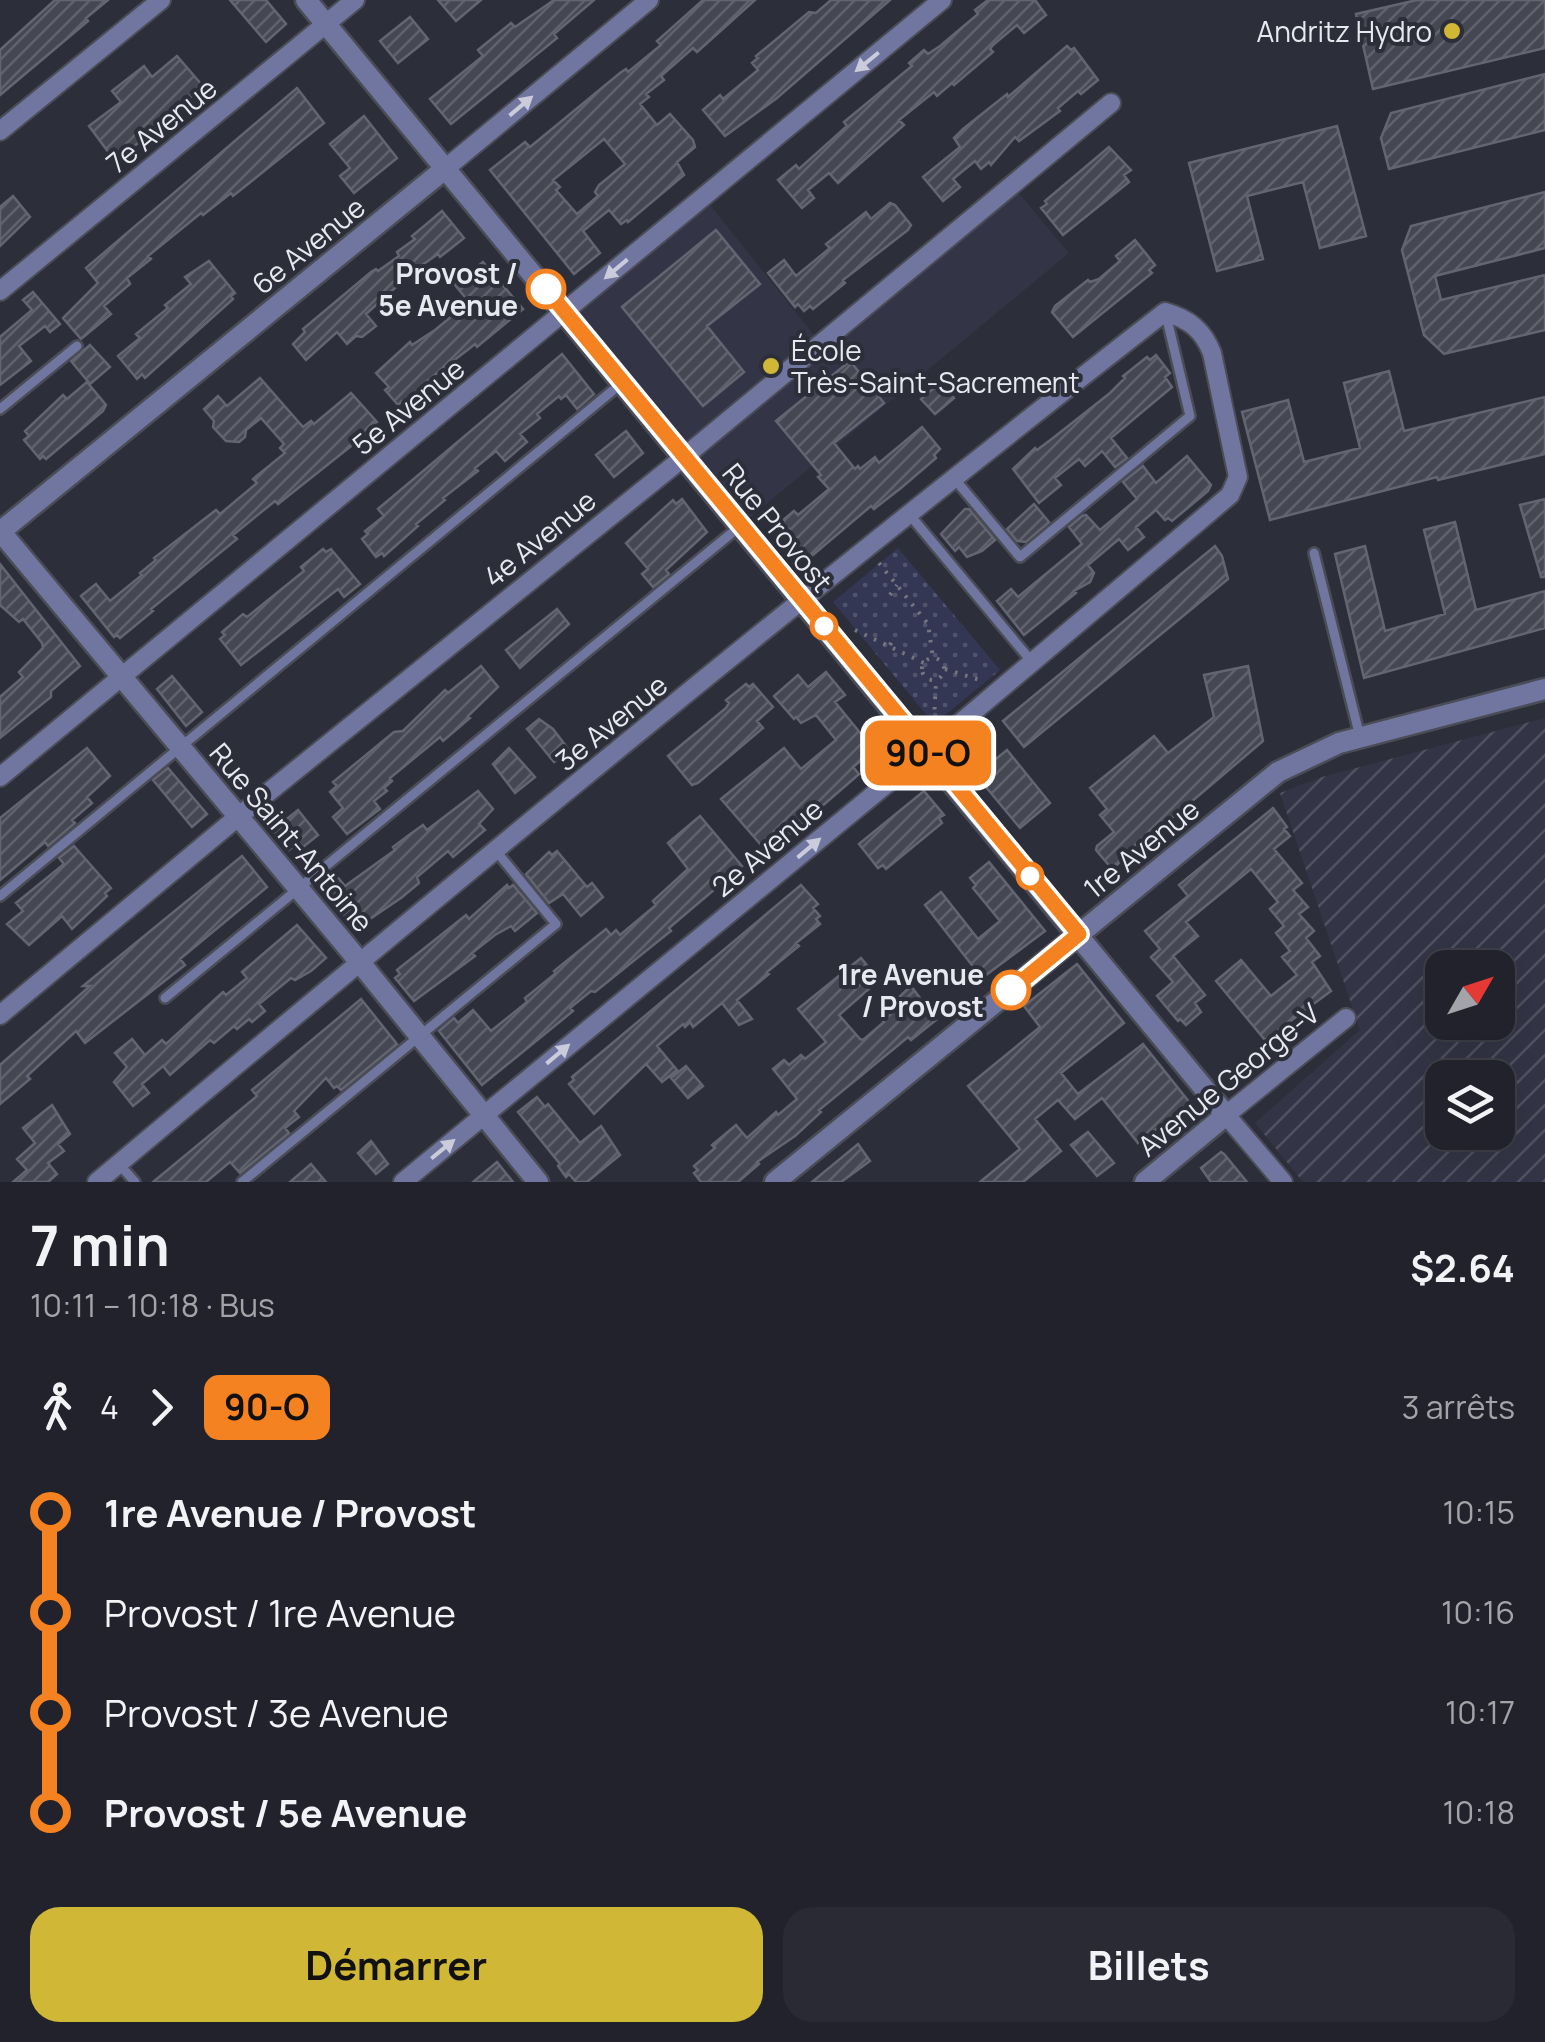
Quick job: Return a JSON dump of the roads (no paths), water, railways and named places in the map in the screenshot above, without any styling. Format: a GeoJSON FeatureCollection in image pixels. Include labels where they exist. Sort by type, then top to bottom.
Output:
{"type":"FeatureCollection","features":[{"type":"Feature","properties":{"kind":"street"},"geometry":{"type":"LineString","coordinates":[[0,131],[161,0]]}},
{"type":"Feature","properties":{"kind":"street","name":"Rue Provost"},"geometry":{"type":"LineString","coordinates":[[306,0],[1283,1182]]}},
{"type":"Feature","properties":{"kind":"street","name":"7e Avenue"},"geometry":{"type":"LineString","coordinates":[[0,291],[355,0]]}},
{"type":"Feature","properties":{"kind":"street","name":"6e Avenue"},"geometry":{"type":"LineString","coordinates":[[0,532],[649,0]]}},
{"type":"Feature","properties":{"kind":"street","name":"5e Avenue"},"geometry":{"type":"LineString","coordinates":[[0,777],[942,0]]}},
{"type":"Feature","properties":{"kind":"street","name":"4e Avenue"},"geometry":{"type":"LineString","coordinates":[[0,1015],[239,816],[684,457],[1111,102]]}},
{"type":"Feature","properties":{"kind":"street","name":"3e Avenue"},"geometry":{"type":"LineString","coordinates":[[97,1182],[953,477],[1165,312]]}},
{"type":"Feature","properties":{"kind":"street","name":"2e Avenue"},"geometry":{"type":"LineString","coordinates":[[404,1182],[1230,495],[1238,476],[1206,338],[1182,317],[1165,312]]}},
{"type":"Feature","properties":{"kind":"street","name":"Rue Saint-Antoine"},"geometry":{"type":"LineString","coordinates":[[0,532],[300,889],[538,1182]]}},
{"type":"Feature","properties":{"kind":"street","name":"1re Avenue"},"geometry":{"type":"LineString","coordinates":[[774,1182],[1278,772],[1317,751],[1360,737],[1545,689]]}},
{"type":"Feature","properties":{"kind":"street","name":"Avenue George-V"},"geometry":{"type":"LineString","coordinates":[[1145,1182],[1346,1018]]}},
{"type":"Feature","properties":{"kind":"lane"},"geometry":{"type":"LineString","coordinates":[[953,477],[1020,556],[1190,416],[1165,312]]}},
{"type":"Feature","properties":{"kind":"lane"},"geometry":{"type":"LineString","coordinates":[[0,409],[77,346]]}},
{"type":"Feature","properties":{"kind":"lane"},"geometry":{"type":"LineString","coordinates":[[0,896],[623,382]]}},
{"type":"Feature","properties":{"kind":"lane"},"geometry":{"type":"LineString","coordinates":[[909,514],[1032,662]]}},
{"type":"Feature","properties":{"kind":"lane"},"geometry":{"type":"LineString","coordinates":[[165,998],[741,525]]}},
{"type":"Feature","properties":{"kind":"lane"},"geometry":{"type":"LineString","coordinates":[[1314,552],[1360,737]]}},
{"type":"Feature","properties":{"kind":"lane"},"geometry":{"type":"LineString","coordinates":[[242,1182],[556,924],[496,851]]}},
{"type":"Feature","properties":{"kind":"lane"},"geometry":{"type":"LineString","coordinates":[[119,1164],[134,1182]]}},
{"type":"Feature","properties":{"kind":"place","name":"Andritz Hydro"},"geometry":{"type":"Point","coordinates":[1452,31]}},
{"type":"Feature","properties":{"kind":"place","name":"Provost / 5e Avenue"},"geometry":{"type":"Point","coordinates":[546,289]}},
{"type":"Feature","properties":{"kind":"place","name":"École Très-Saint-Sacrement"},"geometry":{"type":"Point","coordinates":[771,366]}},
{"type":"Feature","properties":{"kind":"place","name":"1re Avenue / Provost"},"geometry":{"type":"Point","coordinates":[1011,990]}}]}
